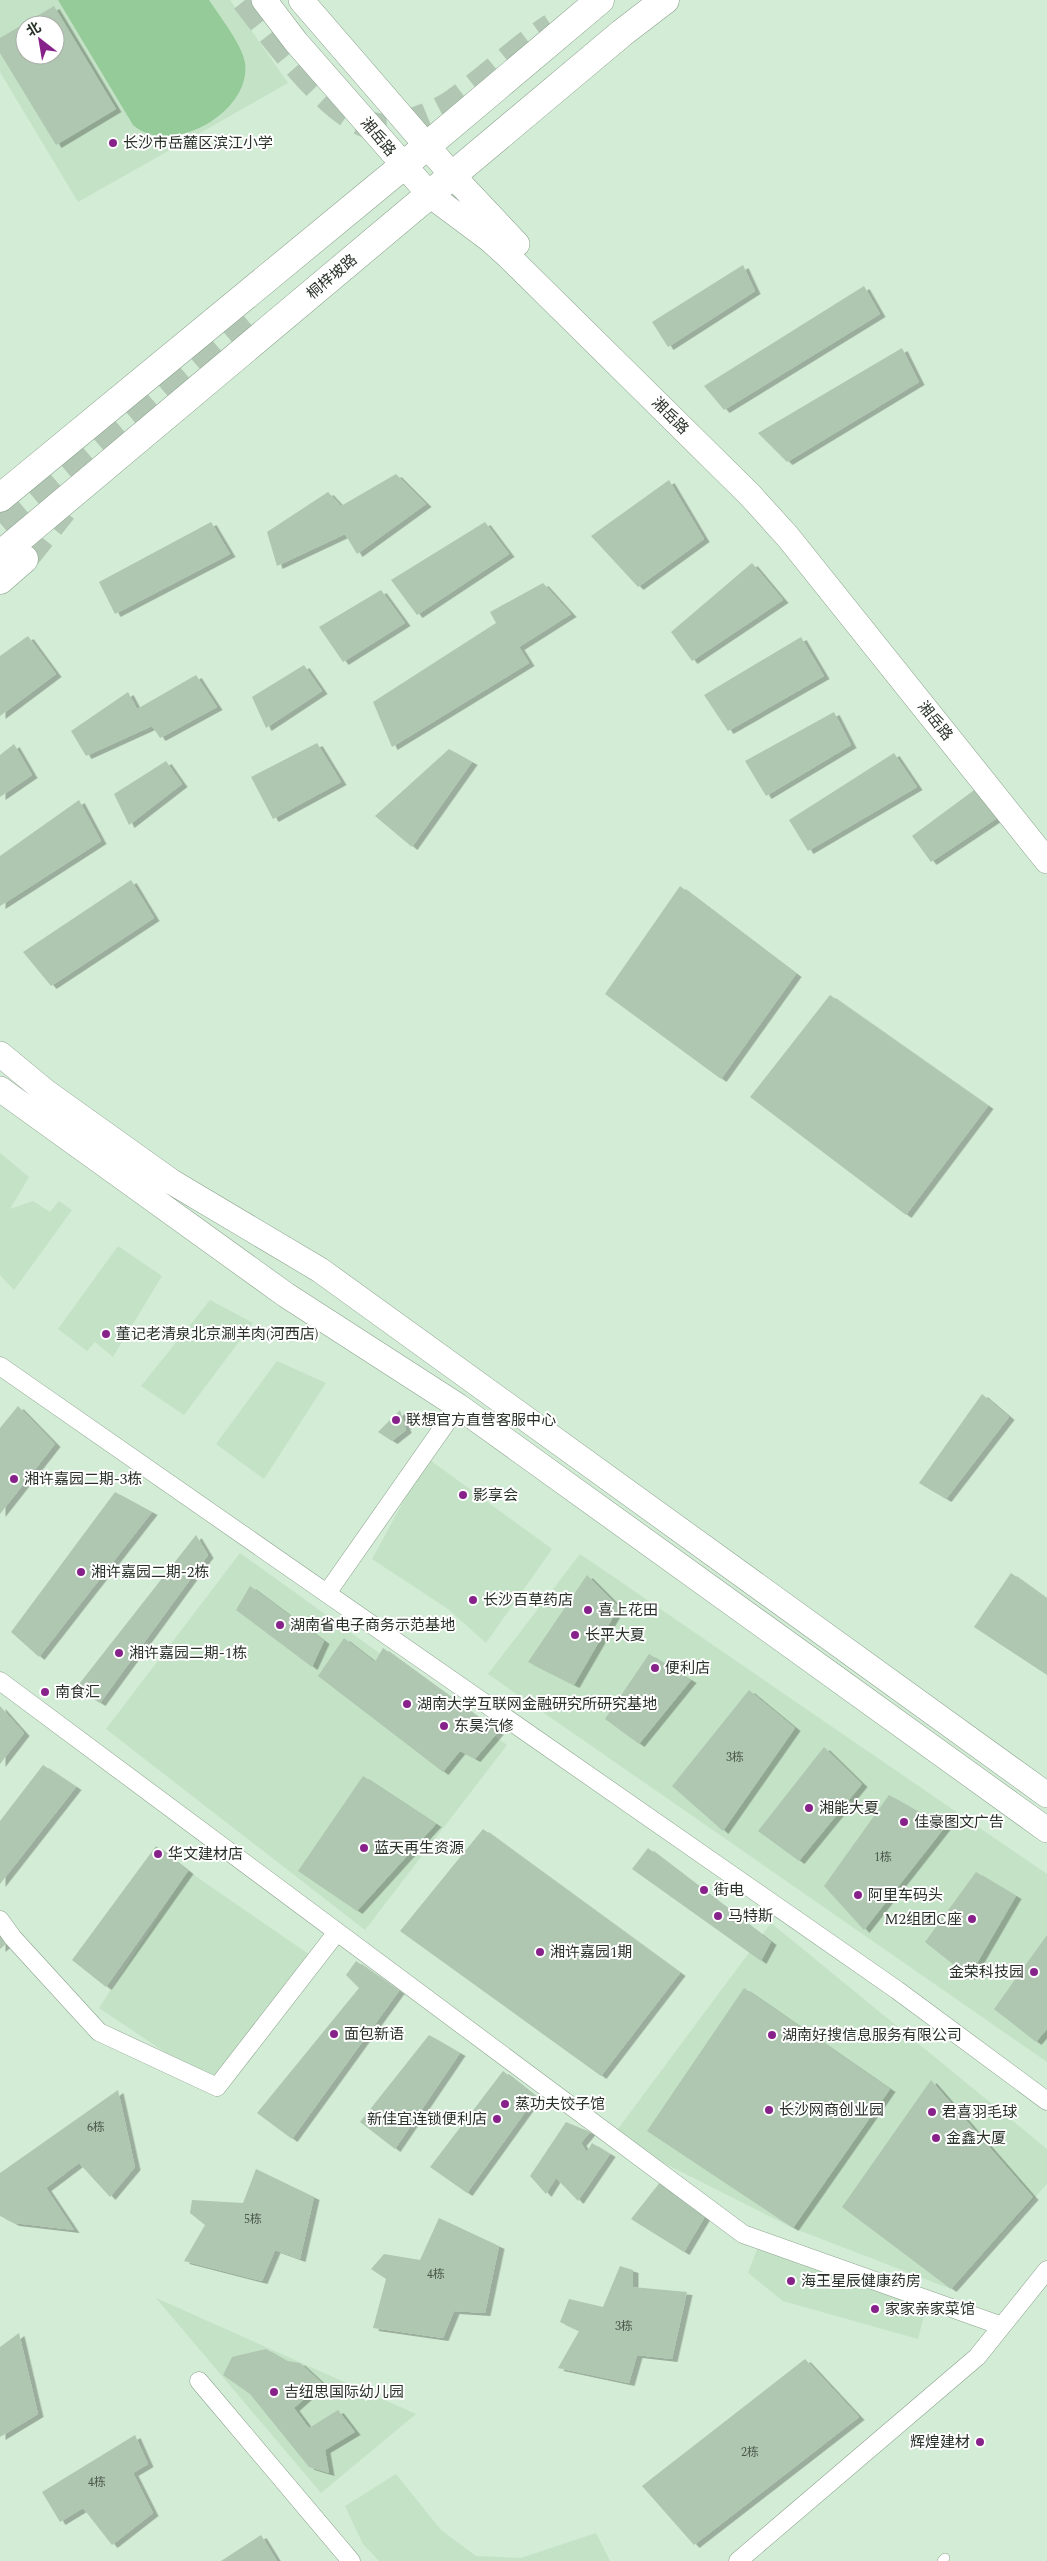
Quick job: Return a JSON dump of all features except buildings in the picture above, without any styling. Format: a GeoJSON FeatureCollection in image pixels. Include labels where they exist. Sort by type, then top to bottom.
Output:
{"type":"FeatureCollection","features":[{"type":"Feature","properties":{"kind":"main road","name":"湘岳路"},"geometry":{"type":"LineString","coordinates":[[264,0],[296,42],[430,195],[489,239],[508,256],[750,495],[821,579],[1047,861]]}},
{"type":"Feature","properties":{"kind":"main road","name":"湘岳路"},"geometry":{"type":"LineString","coordinates":[[301,0],[490,217],[718,444],[816,551],[1047,838]]}},
{"type":"Feature","properties":{"kind":"main road"},"geometry":{"type":"LineString","coordinates":[[0,498],[403,166],[600,0]]}},
{"type":"Feature","properties":{"kind":"main road","name":"桐梓坡路"},"geometry":{"type":"LineString","coordinates":[[0,580],[12,557],[430,195],[665,0]]}},
{"type":"Feature","properties":{"kind":"main road"},"geometry":{"type":"LineString","coordinates":[[0,1054],[46,1092],[172,1182],[328,1276],[1047,1795]]}},
{"type":"Feature","properties":{"kind":"main road"},"geometry":{"type":"LineString","coordinates":[[0,1089],[286,1295],[458,1406],[1047,1830]]}},
{"type":"Feature","properties":{"kind":"street"},"geometry":{"type":"LineString","coordinates":[[0,1366],[889,1984],[1047,2101]]}},
{"type":"Feature","properties":{"kind":"street"},"geometry":{"type":"LineString","coordinates":[[327,1593],[458,1406]]}},
{"type":"Feature","properties":{"kind":"street"},"geometry":{"type":"LineString","coordinates":[[0,1681],[742,2234],[1002,2326]]}},
{"type":"Feature","properties":{"kind":"street"},"geometry":{"type":"LineString","coordinates":[[0,1920],[13,1938],[99,2032],[217,2087],[337,1932]]}},
{"type":"Feature","properties":{"kind":"street"},"geometry":{"type":"LineString","coordinates":[[738,2561],[977,2357],[1047,2270]]}},
{"type":"Feature","properties":{"kind":"street"},"geometry":{"type":"LineString","coordinates":[[199,2380],[351,2561]]}},
{"type":"Feature","properties":{"kind":"shaded area","name":"长沙市岳麓区滨江小学"},"geometry":{"type":"Polygon","coordinates":[[[0,0],[230,0],[288,83],[78,202],[0,72],[0,0]]]}},
{"type":"Feature","properties":{"kind":"shaded area"},"geometry":{"type":"Polygon","coordinates":[[[0,1153],[29,1177],[10,1209],[33,1201],[50,1212],[59,1201],[72,1210],[14,1290],[0,1275],[0,1153]]]}},
{"type":"Feature","properties":{"kind":"shaded area"},"geometry":{"type":"Polygon","coordinates":[[[118,1246],[162,1276],[113,1357],[95,1342],[87,1351],[58,1329],[118,1246]]]}},
{"type":"Feature","properties":{"kind":"shaded area"},"geometry":{"type":"Polygon","coordinates":[[[210,1300],[253,1323],[184,1415],[141,1386],[210,1300]]]}},
{"type":"Feature","properties":{"kind":"shaded area"},"geometry":{"type":"Polygon","coordinates":[[[277,1361],[326,1383],[264,1479],[216,1444],[277,1361]]]}},
{"type":"Feature","properties":{"kind":"shaded area"},"geometry":{"type":"Polygon","coordinates":[[[427,1458],[552,1549],[486,1643],[448,1609],[372,1559],[427,1458]]]}},
{"type":"Feature","properties":{"kind":"shaded area"},"geometry":{"type":"Polygon","coordinates":[[[240,1553],[507,1745],[365,1930],[106,1729],[240,1553]]]}},
{"type":"Feature","properties":{"kind":"shaded area"},"geometry":{"type":"Polygon","coordinates":[[[580,1554],[1047,1874],[1047,2062],[488,1674],[580,1554]]]}},
{"type":"Feature","properties":{"kind":"shaded area"},"geometry":{"type":"Polygon","coordinates":[[[188,1871],[313,1957],[217,2087],[99,2008],[188,1871]]]}},
{"type":"Feature","properties":{"kind":"shaded area"},"geometry":{"type":"Polygon","coordinates":[[[771,1923],[1047,2149],[1047,2184],[951,2289],[793,2228],[612,2137],[771,1923]]]}},
{"type":"Feature","properties":{"kind":"shaded area"},"geometry":{"type":"Polygon","coordinates":[[[759,2244],[926,2307],[918,2339],[783,2301],[748,2273],[759,2244]]]}},
{"type":"Feature","properties":{"kind":"shaded area"},"geometry":{"type":"Polygon","coordinates":[[[156,2298],[416,2414],[321,2493],[156,2298]]]}},
{"type":"Feature","properties":{"kind":"shaded area"},"geometry":{"type":"Polygon","coordinates":[[[396,2474],[441,2530],[476,2556],[521,2558],[596,2533],[610,2561],[379,2561],[363,2544],[345,2506],[396,2474]]]}},
{"type":"Feature","properties":{"kind":"green space"},"geometry":{"type":"Polygon","coordinates":[[[58,0],[209,0],[235,39],[245,63],[244,81],[236,98],[222,113],[206,125],[187,133],[167,136],[149,134],[133,125],[58,0]]]}},
{"type":"Feature","properties":{"kind":"tunnel"},"geometry":{"type":"LineString","coordinates":[[245,0],[288,54],[323,93],[341,109],[360,121],[377,127],[407,124],[449,106],[527,44],[552,27]]}},
{"type":"Feature","properties":{"kind":"tunnel"},"geometry":{"type":"LineString","coordinates":[[0,523],[243,315]]}},
{"type":"Feature","properties":{"kind":"tunnel"},"geometry":{"type":"LineString","coordinates":[[24,559],[63,510]]}},
{"type":"Feature","properties":{"kind":"place","name":"长沙市岳麓区滨江小学"},"geometry":{"type":"Point","coordinates":[113,143]}},
{"type":"Feature","properties":{"kind":"place","name":"董记老清泉北京涮羊肉(河西店)"},"geometry":{"type":"Point","coordinates":[106,1334]}},
{"type":"Feature","properties":{"kind":"place","name":"联想官方直营客服中心"},"geometry":{"type":"Point","coordinates":[396,1420]}},
{"type":"Feature","properties":{"kind":"place","name":"湘许嘉园二期-3栋"},"geometry":{"type":"Point","coordinates":[14,1479]}},
{"type":"Feature","properties":{"kind":"place","name":"影享会"},"geometry":{"type":"Point","coordinates":[463,1495]}},
{"type":"Feature","properties":{"kind":"place","name":"湘许嘉园二期-2栋"},"geometry":{"type":"Point","coordinates":[81,1572]}},
{"type":"Feature","properties":{"kind":"place","name":"长沙百草药店"},"geometry":{"type":"Point","coordinates":[473,1600]}},
{"type":"Feature","properties":{"kind":"place","name":"喜上花田"},"geometry":{"type":"Point","coordinates":[588,1610]}},
{"type":"Feature","properties":{"kind":"place","name":"湖南省电子商务示范基地"},"geometry":{"type":"Point","coordinates":[280,1625]}},
{"type":"Feature","properties":{"kind":"place","name":"长平大夏"},"geometry":{"type":"Point","coordinates":[575,1635]}},
{"type":"Feature","properties":{"kind":"place","name":"湘许嘉园二期-1栋"},"geometry":{"type":"Point","coordinates":[119,1653]}},
{"type":"Feature","properties":{"kind":"place","name":"便利店"},"geometry":{"type":"Point","coordinates":[655,1668]}},
{"type":"Feature","properties":{"kind":"place","name":"南食汇"},"geometry":{"type":"Point","coordinates":[45,1692]}},
{"type":"Feature","properties":{"kind":"place","name":"湖南大学互联网金融研究所研究基地"},"geometry":{"type":"Point","coordinates":[407,1704]}},
{"type":"Feature","properties":{"kind":"place","name":"东昊汽修"},"geometry":{"type":"Point","coordinates":[444,1726]}},
{"type":"Feature","properties":{"kind":"place","name":"湘能大夏"},"geometry":{"type":"Point","coordinates":[809,1808]}},
{"type":"Feature","properties":{"kind":"place","name":"佳豪图文广告"},"geometry":{"type":"Point","coordinates":[904,1822]}},
{"type":"Feature","properties":{"kind":"place","name":"蓝天再生资源"},"geometry":{"type":"Point","coordinates":[364,1848]}},
{"type":"Feature","properties":{"kind":"place","name":"华文建材店"},"geometry":{"type":"Point","coordinates":[158,1854]}},
{"type":"Feature","properties":{"kind":"place","name":"街电"},"geometry":{"type":"Point","coordinates":[704,1890]}},
{"type":"Feature","properties":{"kind":"place","name":"阿里车码头"},"geometry":{"type":"Point","coordinates":[858,1895]}},
{"type":"Feature","properties":{"kind":"place","name":"马特斯"},"geometry":{"type":"Point","coordinates":[718,1916]}},
{"type":"Feature","properties":{"kind":"place","name":"M2组团C座"},"geometry":{"type":"Point","coordinates":[972,1919]}},
{"type":"Feature","properties":{"kind":"place","name":"湘许嘉园1期"},"geometry":{"type":"Point","coordinates":[540,1952]}},
{"type":"Feature","properties":{"kind":"place","name":"金荣科技园"},"geometry":{"type":"Point","coordinates":[1034,1972]}},
{"type":"Feature","properties":{"kind":"place","name":"面包新语"},"geometry":{"type":"Point","coordinates":[334,2034]}},
{"type":"Feature","properties":{"kind":"place","name":"湖南好搜信息服务有限公司"},"geometry":{"type":"Point","coordinates":[772,2035]}},
{"type":"Feature","properties":{"kind":"place","name":"蒸功夫饺子馆"},"geometry":{"type":"Point","coordinates":[505,2104]}},
{"type":"Feature","properties":{"kind":"place","name":"长沙网商创业园"},"geometry":{"type":"Point","coordinates":[769,2110]}},
{"type":"Feature","properties":{"kind":"place","name":"君喜羽毛球"},"geometry":{"type":"Point","coordinates":[932,2112]}},
{"type":"Feature","properties":{"kind":"place","name":"新佳宜连锁便利店"},"geometry":{"type":"Point","coordinates":[497,2119]}},
{"type":"Feature","properties":{"kind":"place","name":"金鑫大厦"},"geometry":{"type":"Point","coordinates":[936,2138]}},
{"type":"Feature","properties":{"kind":"place","name":"海王星辰健康药房"},"geometry":{"type":"Point","coordinates":[791,2281]}},
{"type":"Feature","properties":{"kind":"place","name":"家家亲家菜馆"},"geometry":{"type":"Point","coordinates":[875,2309]}},
{"type":"Feature","properties":{"kind":"place","name":"吉纽思国际幼儿园"},"geometry":{"type":"Point","coordinates":[274,2392]}},
{"type":"Feature","properties":{"kind":"place","name":"辉煌建材"},"geometry":{"type":"Point","coordinates":[980,2442]}}]}
